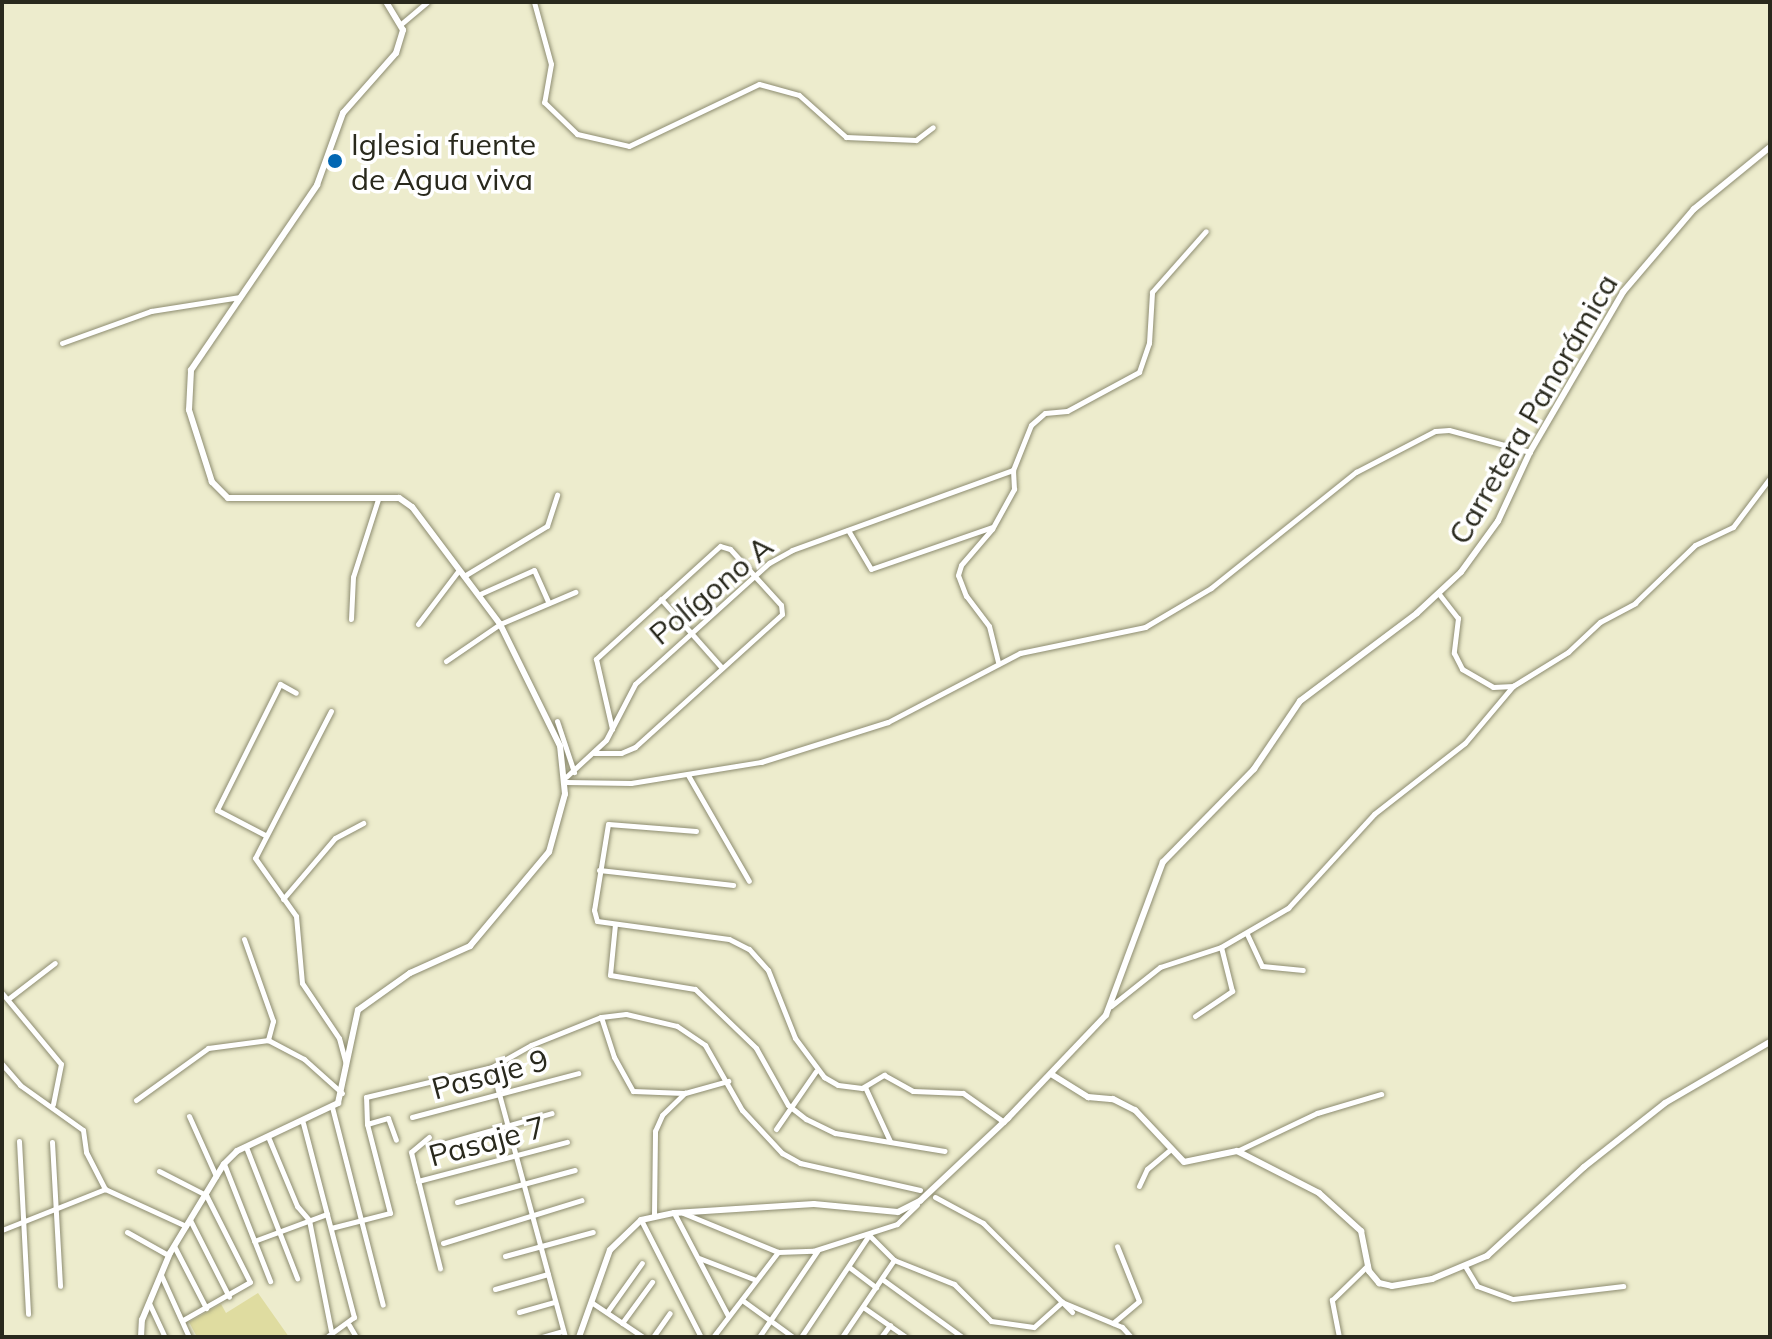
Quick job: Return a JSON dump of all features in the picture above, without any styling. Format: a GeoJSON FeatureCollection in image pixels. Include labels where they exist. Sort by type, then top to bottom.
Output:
{"type":"FeatureCollection","features":[{"type":"Feature","properties":{"kind":"street"},"geometry":{"type":"LineString","coordinates":[[386,2],[401,24]]}},
{"type":"Feature","properties":{"kind":"street"},"geometry":{"type":"LineString","coordinates":[[141,1337],[148,1302],[168,1255],[224,1164],[246,1147],[269,1139],[332,1107],[343,1093],[353,1022],[362,1005],[410,973],[470,946],[534,872],[552,846],[566,780],[560,746],[500,624],[407,502],[378,499],[233,500],[215,487],[192,424],[188,383],[240,297],[317,185],[343,113],[396,53],[401,24],[427,2]]}},
{"type":"Feature","properties":{"kind":"street"},"geometry":{"type":"LineString","coordinates":[[534,2],[551,64],[544,102],[577,134],[629,146],[759,84],[799,95],[846,137],[916,140],[933,127]]}},
{"type":"Feature","properties":{"kind":"street","name":"Carretera Panorámica"},"geometry":{"type":"LineString","coordinates":[[641,1220],[674,1213],[814,1204],[892,1213],[920,1201],[1004,1122],[1111,1006],[1147,895],[1163,862],[1254,769],[1300,701],[1439,594],[1498,521],[1530,452],[1631,281],[1707,196],[1770,147]]}},
{"type":"Feature","properties":{"kind":"street"},"geometry":{"type":"LineString","coordinates":[[998,662],[989,626],[966,596],[958,575],[994,526],[1014,489],[1013,470],[1031,425],[1045,413],[1067,411],[1139,372],[1149,343],[1152,292],[1206,231]]}},
{"type":"Feature","properties":{"kind":"street"},"geometry":{"type":"LineString","coordinates":[[62,343],[151,311],[240,297]]}},
{"type":"Feature","properties":{"kind":"street"},"geometry":{"type":"LineString","coordinates":[[566,780],[631,783],[761,762],[888,722],[998,662],[1059,641],[1145,627],[1211,588],[1356,472],[1435,431],[1449,430],[1530,452]]}},
{"type":"Feature","properties":{"kind":"street","name":"Polígono A"},"geometry":{"type":"LineString","coordinates":[[566,780],[594,753],[612,729],[635,684],[754,577],[792,550],[1013,470]]}},
{"type":"Feature","properties":{"kind":"street"},"geometry":{"type":"LineString","coordinates":[[1111,1006],[1160,967],[1221,947],[1288,908],[1374,814],[1465,743],[1513,686],[1568,652],[1600,622],[1635,603],[1695,545],[1733,527],[1770,478]]}},
{"type":"Feature","properties":{"kind":"street"},"geometry":{"type":"LineString","coordinates":[[418,624],[462,573],[547,526],[557,495]]}},
{"type":"Feature","properties":{"kind":"street"},"geometry":{"type":"LineString","coordinates":[[351,619],[353,577],[378,499]]}},
{"type":"Feature","properties":{"kind":"street"},"geometry":{"type":"LineString","coordinates":[[847,530],[871,569],[994,526]]}},
{"type":"Feature","properties":{"kind":"street"},"geometry":{"type":"LineString","coordinates":[[594,753],[621,753],[635,747],[782,614],[781,605],[730,549],[720,546],[596,659],[612,729]]}},
{"type":"Feature","properties":{"kind":"street"},"geometry":{"type":"LineString","coordinates":[[480,594],[534,570],[549,603]]}},
{"type":"Feature","properties":{"kind":"street"},"geometry":{"type":"LineString","coordinates":[[446,661],[500,624],[575,592]]}},
{"type":"Feature","properties":{"kind":"street"},"geometry":{"type":"LineString","coordinates":[[1439,594],[1458,618],[1454,653],[1462,669],[1493,687],[1513,686]]}},
{"type":"Feature","properties":{"kind":"street"},"geometry":{"type":"LineString","coordinates":[[661,599],[722,668]]}},
{"type":"Feature","properties":{"kind":"street"},"geometry":{"type":"LineString","coordinates":[[265,835],[217,810],[280,684],[296,693]]}},
{"type":"Feature","properties":{"kind":"street"},"geometry":{"type":"LineString","coordinates":[[331,711],[265,835],[255,863],[299,925],[302,983],[339,1038],[346,1065]]}},
{"type":"Feature","properties":{"kind":"street"},"geometry":{"type":"LineString","coordinates":[[557,721],[574,773]]}},
{"type":"Feature","properties":{"kind":"street"},"geometry":{"type":"LineString","coordinates":[[688,775],[749,881]]}},
{"type":"Feature","properties":{"kind":"street"},"geometry":{"type":"LineString","coordinates":[[283,899],[335,838],[363,823]]}},
{"type":"Feature","properties":{"kind":"street"},"geometry":{"type":"LineString","coordinates":[[696,831],[608,824],[594,916],[615,924],[706,934],[749,949],[772,977],[795,1038],[816,1071],[838,1085],[865,1087],[884,1075],[913,1091],[963,1093],[1004,1122]]}},
{"type":"Feature","properties":{"kind":"street"},"geometry":{"type":"LineString","coordinates":[[599,870],[733,885]]}},
{"type":"Feature","properties":{"kind":"street"},"geometry":{"type":"LineString","coordinates":[[615,924],[610,975],[695,989],[756,1048],[792,1109],[835,1133],[945,1151]]}},
{"type":"Feature","properties":{"kind":"street"},"geometry":{"type":"LineString","coordinates":[[1247,934],[1262,966],[1303,970]]}},
{"type":"Feature","properties":{"kind":"street"},"geometry":{"type":"LineString","coordinates":[[244,939],[273,1021],[268,1040]]}},
{"type":"Feature","properties":{"kind":"street"},"geometry":{"type":"LineString","coordinates":[[1195,1016],[1232,991],[1221,947]]}},
{"type":"Feature","properties":{"kind":"street"},"geometry":{"type":"LineString","coordinates":[[8,999],[55,963]]}},
{"type":"Feature","properties":{"kind":"street"},"geometry":{"type":"LineString","coordinates":[[2,993],[61,1064],[53,1104]]}},
{"type":"Feature","properties":{"kind":"street"},"geometry":{"type":"LineString","coordinates":[[331,1228],[388,1215],[390,1210],[367,1124],[366,1097],[492,1067],[531,1045],[601,1017],[626,1014],[677,1026],[705,1045],[729,1081],[749,1120],[782,1153],[800,1163],[920,1190]]}},
{"type":"Feature","properties":{"kind":"street"},"geometry":{"type":"LineString","coordinates":[[601,1017],[614,1057],[633,1091],[685,1093],[729,1081]]}},
{"type":"Feature","properties":{"kind":"street"},"geometry":{"type":"LineString","coordinates":[[136,1100],[208,1048],[268,1040],[304,1059],[343,1093]]}},
{"type":"Feature","properties":{"kind":"street"},"geometry":{"type":"LineString","coordinates":[[1237,1151],[1319,1193],[1358,1227],[1368,1265],[1379,1283],[1392,1286],[1432,1279],[1465,1266],[1508,1241],[1584,1167],[1665,1103],[1770,1042]]}},
{"type":"Feature","properties":{"kind":"street"},"geometry":{"type":"LineString","coordinates":[[2,1064],[20,1085],[53,1104],[83,1130],[86,1152],[105,1189],[188,1223],[229,1297]]}},
{"type":"Feature","properties":{"kind":"street"},"geometry":{"type":"LineString","coordinates":[[492,1067],[564,1334],[542,1337]]}},
{"type":"Feature","properties":{"kind":"street"},"geometry":{"type":"LineString","coordinates":[[776,1129],[816,1071]]}},
{"type":"Feature","properties":{"kind":"street","name":"Pasaje 9"},"geometry":{"type":"LineString","coordinates":[[412,1117],[500,1097],[578,1073]]}},
{"type":"Feature","properties":{"kind":"street"},"geometry":{"type":"LineString","coordinates":[[1051,1074],[1088,1097],[1113,1099],[1135,1110],[1184,1162],[1237,1151],[1317,1113],[1381,1094]]}},
{"type":"Feature","properties":{"kind":"street"},"geometry":{"type":"LineString","coordinates":[[865,1087],[890,1141]]}},
{"type":"Feature","properties":{"kind":"street"},"geometry":{"type":"LineString","coordinates":[[654,1215],[655,1131],[662,1115],[685,1093]]}},
{"type":"Feature","properties":{"kind":"street"},"geometry":{"type":"LineString","coordinates":[[332,1107],[383,1305]]}},
{"type":"Feature","properties":{"kind":"street"},"geometry":{"type":"LineString","coordinates":[[439,1145],[552,1113]]}},
{"type":"Feature","properties":{"kind":"street"},"geometry":{"type":"LineString","coordinates":[[189,1116],[216,1176]]}},
{"type":"Feature","properties":{"kind":"street"},"geometry":{"type":"LineString","coordinates":[[367,1124],[388,1118],[396,1140]]}},
{"type":"Feature","properties":{"kind":"street"},"geometry":{"type":"LineString","coordinates":[[303,1123],[354,1317],[349,1325],[331,1331],[326,1337]]}},
{"type":"Feature","properties":{"kind":"street"},"geometry":{"type":"LineString","coordinates":[[429,1137],[411,1152],[440,1268]]}},
{"type":"Feature","properties":{"kind":"street"},"geometry":{"type":"LineString","coordinates":[[269,1139],[297,1206],[309,1220],[331,1331]]}},
{"type":"Feature","properties":{"kind":"street"},"geometry":{"type":"LineString","coordinates":[[19,1141],[28,1314]]}},
{"type":"Feature","properties":{"kind":"street"},"geometry":{"type":"LineString","coordinates":[[52,1142],[60,1286]]}},
{"type":"Feature","properties":{"kind":"street","name":"Pasaje 7"},"geometry":{"type":"LineString","coordinates":[[418,1181],[567,1142]]}},
{"type":"Feature","properties":{"kind":"street"},"geometry":{"type":"LineString","coordinates":[[246,1147],[297,1278]]}},
{"type":"Feature","properties":{"kind":"street"},"geometry":{"type":"LineString","coordinates":[[1139,1186],[1147,1169],[1171,1149]]}},
{"type":"Feature","properties":{"kind":"street"},"geometry":{"type":"LineString","coordinates":[[224,1164],[270,1281]]}},
{"type":"Feature","properties":{"kind":"street"},"geometry":{"type":"LineString","coordinates":[[457,1202],[575,1170]]}},
{"type":"Feature","properties":{"kind":"street"},"geometry":{"type":"LineString","coordinates":[[159,1171],[206,1195],[250,1282],[229,1297],[183,1320]]}},
{"type":"Feature","properties":{"kind":"street"},"geometry":{"type":"LineString","coordinates":[[2,1230],[105,1189]]}},
{"type":"Feature","properties":{"kind":"street"},"geometry":{"type":"LineString","coordinates":[[935,1197],[983,1223],[1072,1312]]}},
{"type":"Feature","properties":{"kind":"street"},"geometry":{"type":"LineString","coordinates":[[443,1243],[582,1200]]}},
{"type":"Feature","properties":{"kind":"street"},"geometry":{"type":"LineString","coordinates":[[682,1213],[778,1252],[818,1250],[897,1224],[920,1201]]}},
{"type":"Feature","properties":{"kind":"street"},"geometry":{"type":"LineString","coordinates":[[674,1213],[728,1316]]}},
{"type":"Feature","properties":{"kind":"street"},"geometry":{"type":"LineString","coordinates":[[254,1241],[327,1214]]}},
{"type":"Feature","properties":{"kind":"street"},"geometry":{"type":"LineString","coordinates":[[582,1336],[610,1250],[641,1220],[701,1337]]}},
{"type":"Feature","properties":{"kind":"street"},"geometry":{"type":"LineString","coordinates":[[127,1232],[168,1255]]}},
{"type":"Feature","properties":{"kind":"street"},"geometry":{"type":"LineString","coordinates":[[505,1256],[593,1232]]}},
{"type":"Feature","properties":{"kind":"street"},"geometry":{"type":"LineString","coordinates":[[869,1235],[894,1260],[950,1281],[991,1321],[1012,1328],[1034,1327],[1062,1302]]}},
{"type":"Feature","properties":{"kind":"street"},"geometry":{"type":"LineString","coordinates":[[801,1337],[869,1235]]}},
{"type":"Feature","properties":{"kind":"street"},"geometry":{"type":"LineString","coordinates":[[174,1246],[206,1308]]}},
{"type":"Feature","properties":{"kind":"street"},"geometry":{"type":"LineString","coordinates":[[1113,1323],[1139,1301],[1117,1246]]}},
{"type":"Feature","properties":{"kind":"street"},"geometry":{"type":"LineString","coordinates":[[759,1337],[818,1250]]}},
{"type":"Feature","properties":{"kind":"street"},"geometry":{"type":"LineString","coordinates":[[713,1337],[778,1252]]}},
{"type":"Feature","properties":{"kind":"street"},"geometry":{"type":"LineString","coordinates":[[699,1258],[756,1280]]}},
{"type":"Feature","properties":{"kind":"street"},"geometry":{"type":"LineString","coordinates":[[842,1337],[894,1260]]}},
{"type":"Feature","properties":{"kind":"street"},"geometry":{"type":"LineString","coordinates":[[607,1312],[642,1263]]}},
{"type":"Feature","properties":{"kind":"street"},"geometry":{"type":"LineString","coordinates":[[1339,1337],[1332,1300],[1368,1265]]}},
{"type":"Feature","properties":{"kind":"street"},"geometry":{"type":"LineString","coordinates":[[1465,1266],[1477,1286],[1513,1299],[1623,1286]]}},
{"type":"Feature","properties":{"kind":"street"},"geometry":{"type":"LineString","coordinates":[[849,1267],[876,1287]]}},
{"type":"Feature","properties":{"kind":"street"},"geometry":{"type":"LineString","coordinates":[[160,1274],[189,1337]]}},
{"type":"Feature","properties":{"kind":"street"},"geometry":{"type":"LineString","coordinates":[[495,1289],[548,1274]]}},
{"type":"Feature","properties":{"kind":"street"},"geometry":{"type":"LineString","coordinates":[[882,1279],[962,1337]]}},
{"type":"Feature","properties":{"kind":"street"},"geometry":{"type":"LineString","coordinates":[[622,1323],[652,1282]]}},
{"type":"Feature","properties":{"kind":"street"},"geometry":{"type":"LineString","coordinates":[[742,1300],[793,1337]]}},
{"type":"Feature","properties":{"kind":"street"},"geometry":{"type":"LineString","coordinates":[[148,1302],[165,1337]]}},
{"type":"Feature","properties":{"kind":"street"},"geometry":{"type":"LineString","coordinates":[[519,1312],[555,1302]]}},
{"type":"Feature","properties":{"kind":"street"},"geometry":{"type":"LineString","coordinates":[[591,1302],[643,1337]]}},
{"type":"Feature","properties":{"kind":"street"},"geometry":{"type":"LineString","coordinates":[[1062,1302],[1113,1323],[1131,1337]]}},
{"type":"Feature","properties":{"kind":"street"},"geometry":{"type":"LineString","coordinates":[[863,1307],[906,1337]]}},
{"type":"Feature","properties":{"kind":"street"},"geometry":{"type":"LineString","coordinates":[[653,1337],[670,1313]]}},
{"type":"Feature","properties":{"kind":"street"},"geometry":{"type":"LineString","coordinates":[[349,1325],[356,1337]]}},
{"type":"Feature","properties":{"kind":"street"},"geometry":{"type":"LineString","coordinates":[[881,1337],[890,1325]]}},
{"type":"Feature","properties":{"kind":"shaded area"},"geometry":{"type":"Polygon","coordinates":[[[258,1293],[289,1337],[197,1337],[189,1322],[221,1304],[226,1313],[258,1293]]]}},
{"type":"Feature","properties":{"kind":"place","name":"Iglesia fuente de Agua viva"},"geometry":{"type":"Point","coordinates":[335,161]}}]}
